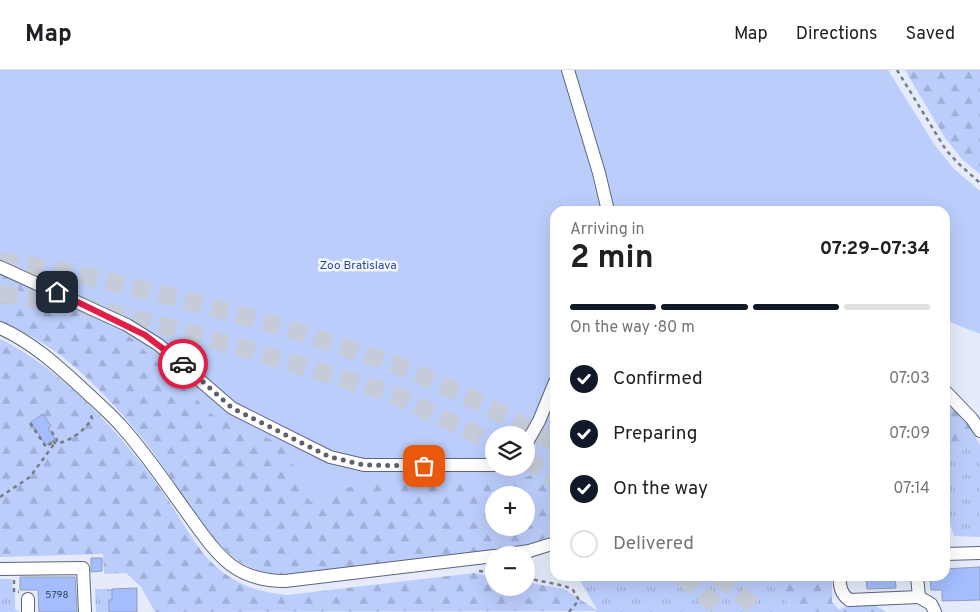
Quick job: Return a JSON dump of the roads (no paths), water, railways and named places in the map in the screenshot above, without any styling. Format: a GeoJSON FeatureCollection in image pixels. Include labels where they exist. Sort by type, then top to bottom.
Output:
{"type":"FeatureCollection","features":[{"type":"Feature","properties":{"kind":"lane"},"geometry":{"type":"LineString","coordinates":[[568,70],[599,173],[607,206]]}},
{"type":"Feature","properties":{"kind":"lane"},"geometry":{"type":"LineString","coordinates":[[0,267],[145,335],[178,360],[232,408],[330,457],[356,464],[379,466],[485,465]]}},
{"type":"Feature","properties":{"kind":"lane"},"geometry":{"type":"LineString","coordinates":[[0,328],[23,340],[52,361],[123,427],[215,550],[232,566],[253,577],[270,581],[285,581],[485,557]]}},
{"type":"Feature","properties":{"kind":"lane"},"geometry":{"type":"LineString","coordinates":[[535,428],[550,394]]}},
{"type":"Feature","properties":{"kind":"lane"},"geometry":{"type":"LineString","coordinates":[[950,396],[972,419],[980,431]]}},
{"type":"Feature","properties":{"kind":"lane"},"geometry":{"type":"LineString","coordinates":[[535,549],[550,544]]}},
{"type":"Feature","properties":{"kind":"lane"},"geometry":{"type":"LineString","coordinates":[[950,554],[980,554]]}},
{"type":"Feature","properties":{"kind":"lane"},"geometry":{"type":"LineString","coordinates":[[0,569],[83,568],[85,612]]}},
{"type":"Feature","properties":{"kind":"lane"},"geometry":{"type":"LineString","coordinates":[[839,581],[845,596],[849,600],[919,597],[931,604],[935,612]]}},
{"type":"Feature","properties":{"kind":"lane"},"geometry":{"type":"LineString","coordinates":[[917,581],[919,597]]}},
{"type":"Feature","properties":{"kind":"tunnel"},"geometry":{"type":"LineString","coordinates":[[0,261],[69,272],[182,299],[289,329],[397,365],[471,398],[550,441]]}},
{"type":"Feature","properties":{"kind":"tunnel"},"geometry":{"type":"LineString","coordinates":[[0,294],[66,302],[173,328],[276,358],[393,394],[485,439]]}},
{"type":"Feature","properties":{"kind":"tunnel"},"geometry":{"type":"LineString","coordinates":[[535,465],[550,474]]}},
{"type":"Feature","properties":{"kind":"tunnel"},"geometry":{"type":"LineString","coordinates":[[688,581],[724,612]]}},
{"type":"Feature","properties":{"kind":"tunnel"},"geometry":{"type":"LineString","coordinates":[[725,581],[760,612]]}},
{"type":"Feature","properties":{"kind":"park label","name":"Zoo Bratislava"},"geometry":{"type":"Point","coordinates":[358,265]}}]}
